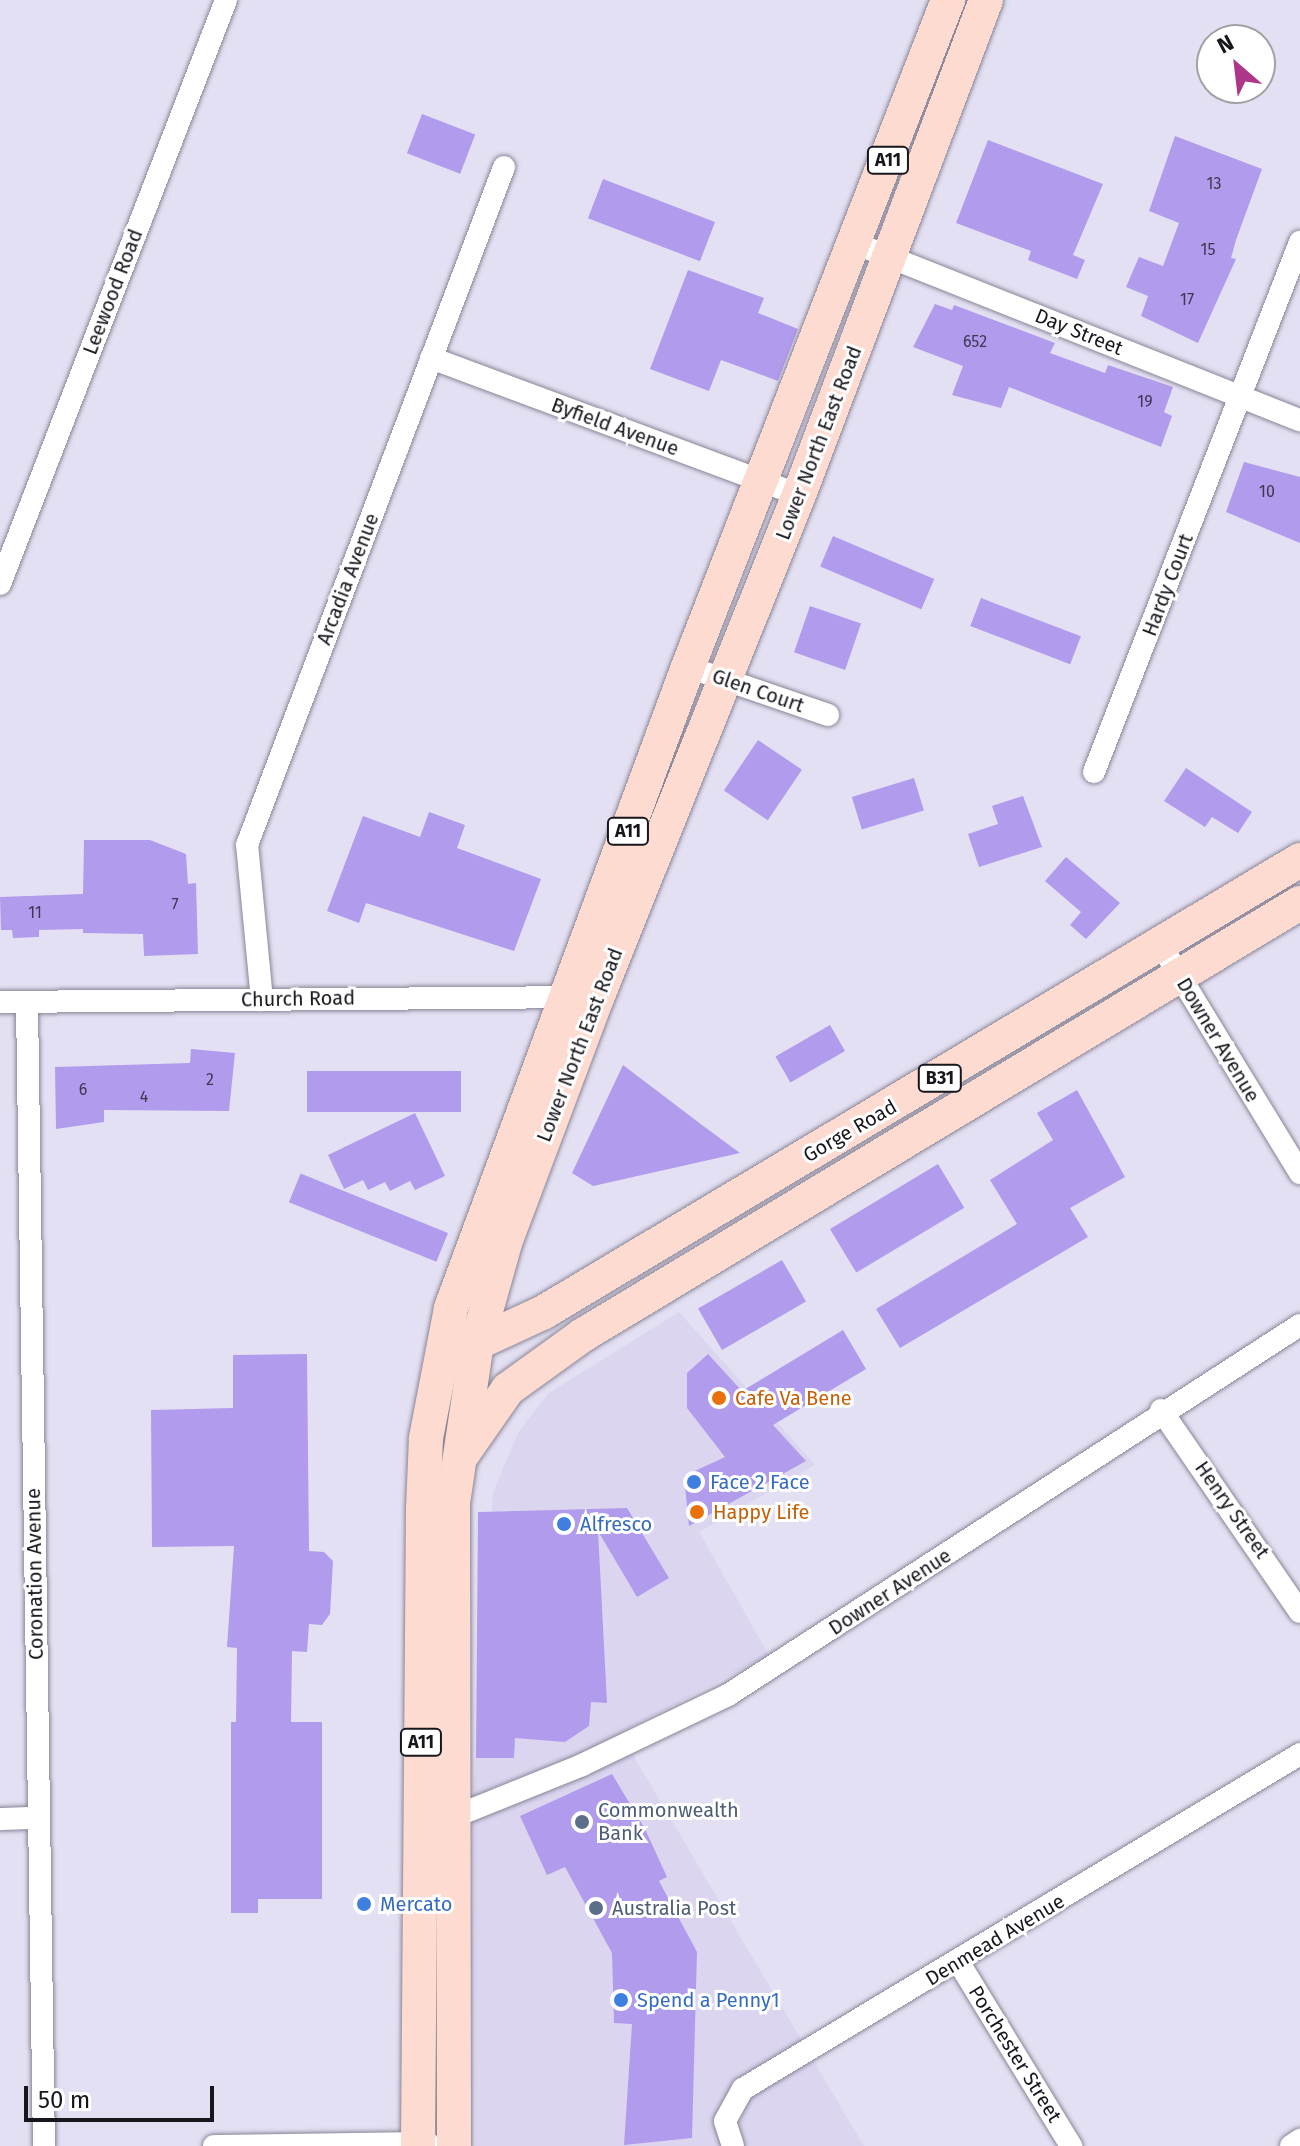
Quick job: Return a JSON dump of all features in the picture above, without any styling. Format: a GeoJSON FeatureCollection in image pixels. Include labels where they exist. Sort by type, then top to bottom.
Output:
{"type":"FeatureCollection","features":[{"type":"Feature","properties":{"kind":"main road","name":"Lower North East Road"},"geometry":{"type":"LineString","coordinates":[[582,997],[688,667],[857,244],[948,0]]}},
{"type":"Feature","properties":{"kind":"main road","name":"Lower North East Road"},"geometry":{"type":"LineString","coordinates":[[454,2144],[456,1816],[453,1503],[459,1459],[459,1279],[726,679],[891,257],[986,0]]}},
{"type":"Feature","properties":{"kind":"main road","name":"Gorge Road"},"geometry":{"type":"LineString","coordinates":[[461,1342],[544,1312],[1162,947],[1300,860]]}},
{"type":"Feature","properties":{"kind":"main road","name":"Gorge Road"},"geometry":{"type":"LineString","coordinates":[[459,1459],[508,1389],[583,1335],[1181,979],[1300,903]]}},
{"type":"Feature","properties":{"kind":"main road","name":"Gorge Road"},"geometry":{"type":"LineString","coordinates":[[461,1342],[506,1349],[583,1335]]}},
{"type":"Feature","properties":{"kind":"main road","name":"Lower North East Road"},"geometry":{"type":"LineString","coordinates":[[418,2144],[426,1438],[461,1342]]}},
{"type":"Feature","properties":{"kind":"street","name":"Leewood Road"},"geometry":{"type":"LineString","coordinates":[[0,584],[226,0]]}},
{"type":"Feature","properties":{"kind":"street","name":"Arcadia Avenue"},"geometry":{"type":"LineString","coordinates":[[262,1000],[247,845],[504,167]]}},
{"type":"Feature","properties":{"kind":"street","name":"Hardy Court"},"geometry":{"type":"LineString","coordinates":[[1094,772],[1300,242]]}},
{"type":"Feature","properties":{"kind":"street","name":"Day Street"},"geometry":{"type":"LineString","coordinates":[[857,244],[1300,420]]}},
{"type":"Feature","properties":{"kind":"street","name":"Byfield Avenue"},"geometry":{"type":"LineString","coordinates":[[431,358],[799,495]]}},
{"type":"Feature","properties":{"kind":"street","name":"Glen Court"},"geometry":{"type":"LineString","coordinates":[[688,667],[828,715]]}},
{"type":"Feature","properties":{"kind":"street","name":"Downer Avenue"},"geometry":{"type":"LineString","coordinates":[[1162,947],[1300,1173]]}},
{"type":"Feature","properties":{"kind":"street","name":"Church Road"},"geometry":{"type":"LineString","coordinates":[[0,1002],[582,997]]}},
{"type":"Feature","properties":{"kind":"street","name":"Coronation Avenue"},"geometry":{"type":"LineString","coordinates":[[27,1003],[44,2146]]}},
{"type":"Feature","properties":{"kind":"street","name":"Downer Avenue"},"geometry":{"type":"LineString","coordinates":[[456,1816],[582,1765],[728,1695],[1053,1487],[1161,1410],[1300,1325]]}},
{"type":"Feature","properties":{"kind":"street","name":"Henry Street"},"geometry":{"type":"LineString","coordinates":[[1161,1410],[1300,1612]]}},
{"type":"Feature","properties":{"kind":"street","name":"Denmead Avenue"},"geometry":{"type":"LineString","coordinates":[[733,2146],[725,2121],[743,2089],[959,1963],[1300,1754]]}},
{"type":"Feature","properties":{"kind":"street"},"geometry":{"type":"LineString","coordinates":[[0,1819],[38,1818]]}},
{"type":"Feature","properties":{"kind":"street","name":"Porchester Street"},"geometry":{"type":"LineString","coordinates":[[959,1963],[1071,2146]]}},
{"type":"Feature","properties":{"kind":"street"},"geometry":{"type":"LineString","coordinates":[[1291,2146],[1300,2140]]}},
{"type":"Feature","properties":{"kind":"street"},"geometry":{"type":"LineString","coordinates":[[214,2146],[454,2144]]}},
{"type":"Feature","properties":{"kind":"shaded area"},"geometry":{"type":"Polygon","coordinates":[[[679,1312],[815,1465],[699,1532],[769,1655],[620,1733],[864,2146],[476,2146],[474,1791],[493,1492],[519,1431],[549,1393],[679,1312]]]}},
{"type":"Feature","properties":{"kind":"building"},"geometry":{"type":"Polygon","coordinates":[[[422,114],[475,134],[460,174],[407,153],[422,114]]]}},
{"type":"Feature","properties":{"kind":"building"},"geometry":{"type":"Polygon","coordinates":[[[1175,136],[1262,169],[1236,240],[1231,258],[1236,259],[1198,343],[1141,316],[1148,296],[1126,287],[1139,257],[1163,266],[1179,223],[1149,211],[1175,136]]]}},
{"type":"Feature","properties":{"kind":"building"},"geometry":{"type":"Polygon","coordinates":[[[988,140],[1103,184],[1073,255],[1085,260],[1077,279],[1028,260],[1031,251],[956,223],[988,140]]]}},
{"type":"Feature","properties":{"kind":"building"},"geometry":{"type":"Polygon","coordinates":[[[603,179],[715,222],[700,261],[588,218],[603,179]]]}},
{"type":"Feature","properties":{"kind":"building"},"geometry":{"type":"Polygon","coordinates":[[[688,270],[764,298],[758,313],[798,329],[778,381],[721,360],[709,391],[650,369],[688,270]]]}},
{"type":"Feature","properties":{"kind":"building"},"geometry":{"type":"Polygon","coordinates":[[[935,304],[952,310],[954,305],[1055,343],[1050,353],[1105,373],[1108,365],[1173,387],[1164,412],[1172,416],[1161,447],[1009,387],[1001,408],[952,395],[963,366],[913,347],[935,304]]]}},
{"type":"Feature","properties":{"kind":"building"},"geometry":{"type":"Polygon","coordinates":[[[1244,462],[1300,477],[1300,543],[1226,512],[1244,462]]]}},
{"type":"Feature","properties":{"kind":"building"},"geometry":{"type":"Polygon","coordinates":[[[833,536],[934,579],[921,609],[820,566],[833,536]]]}},
{"type":"Feature","properties":{"kind":"building"},"geometry":{"type":"Polygon","coordinates":[[[981,598],[1081,636],[1070,664],[970,626],[981,598]]]}},
{"type":"Feature","properties":{"kind":"building"},"geometry":{"type":"Polygon","coordinates":[[[810,606],[861,624],[845,670],[794,652],[810,606]]]}},
{"type":"Feature","properties":{"kind":"building"},"geometry":{"type":"Polygon","coordinates":[[[758,740],[802,770],[768,820],[724,791],[758,740]]]}},
{"type":"Feature","properties":{"kind":"building"},"geometry":{"type":"Polygon","coordinates":[[[1186,768],[1252,812],[1238,833],[1212,817],[1205,827],[1164,801],[1186,768]]]}},
{"type":"Feature","properties":{"kind":"building"},"geometry":{"type":"Polygon","coordinates":[[[914,778],[924,811],[862,830],[852,797],[914,778]]]}},
{"type":"Feature","properties":{"kind":"building"},"geometry":{"type":"Polygon","coordinates":[[[1023,796],[1042,847],[979,867],[968,834],[998,824],[992,806],[1023,796]]]}},
{"type":"Feature","properties":{"kind":"building"},"geometry":{"type":"Polygon","coordinates":[[[429,812],[465,825],[457,848],[541,879],[514,951],[366,903],[359,923],[327,911],[363,816],[420,837],[429,812]]]}},
{"type":"Feature","properties":{"kind":"building"},"geometry":{"type":"Polygon","coordinates":[[[84,840],[150,840],[186,854],[188,884],[196,883],[198,954],[144,956],[143,934],[83,933],[83,929],[39,930],[39,937],[13,938],[12,930],[1,930],[0,897],[83,894],[84,840]]]}},
{"type":"Feature","properties":{"kind":"building"},"geometry":{"type":"Polygon","coordinates":[[[1066,857],[1120,903],[1086,939],[1070,925],[1081,912],[1045,881],[1066,857]]]}},
{"type":"Feature","properties":{"kind":"building"},"geometry":{"type":"Polygon","coordinates":[[[830,1025],[845,1051],[790,1082],[775,1056],[830,1025]]]}},
{"type":"Feature","properties":{"kind":"building"},"geometry":{"type":"Polygon","coordinates":[[[191,1049],[235,1053],[229,1111],[104,1110],[104,1122],[56,1129],[55,1067],[190,1063],[191,1049]]]}},
{"type":"Feature","properties":{"kind":"building"},"geometry":{"type":"Polygon","coordinates":[[[623,1065],[740,1153],[593,1186],[572,1173],[623,1065]]]}},
{"type":"Feature","properties":{"kind":"building"},"geometry":{"type":"Polygon","coordinates":[[[307,1071],[461,1071],[461,1112],[307,1112],[307,1071]]]}},
{"type":"Feature","properties":{"kind":"building"},"geometry":{"type":"Polygon","coordinates":[[[1077,1090],[1125,1177],[1070,1208],[1088,1237],[900,1348],[876,1309],[1017,1224],[990,1180],[1053,1140],[1037,1113],[1077,1090]]]}},
{"type":"Feature","properties":{"kind":"building"},"geometry":{"type":"Polygon","coordinates":[[[415,1113],[445,1176],[415,1190],[410,1181],[390,1191],[385,1182],[368,1190],[363,1180],[344,1189],[328,1155],[415,1113]]]}},
{"type":"Feature","properties":{"kind":"building"},"geometry":{"type":"Polygon","coordinates":[[[938,1164],[964,1208],[856,1273],[830,1229],[938,1164]]]}},
{"type":"Feature","properties":{"kind":"building"},"geometry":{"type":"Polygon","coordinates":[[[301,1173],[448,1233],[436,1262],[289,1202],[301,1173]]]}},
{"type":"Feature","properties":{"kind":"building"},"geometry":{"type":"Polygon","coordinates":[[[782,1260],[806,1302],[722,1350],[698,1308],[782,1260]]]}},
{"type":"Feature","properties":{"kind":"building"},"geometry":{"type":"Polygon","coordinates":[[[843,1330],[866,1369],[773,1425],[806,1461],[689,1526],[684,1476],[725,1457],[687,1408],[687,1373],[708,1354],[742,1391],[843,1330]]]}},
{"type":"Feature","properties":{"kind":"building"},"geometry":{"type":"Polygon","coordinates":[[[307,1354],[309,1551],[324,1552],[333,1561],[330,1614],[322,1625],[309,1624],[307,1652],[292,1651],[291,1722],[322,1722],[322,1899],[258,1899],[258,1913],[231,1913],[231,1722],[236,1722],[237,1648],[227,1647],[234,1546],[152,1547],[151,1410],[233,1408],[233,1355],[307,1354]]]}},
{"type":"Feature","properties":{"kind":"building"},"geometry":{"type":"Polygon","coordinates":[[[627,1508],[669,1578],[637,1597],[598,1531],[607,1703],[591,1702],[589,1726],[565,1742],[515,1738],[514,1758],[476,1758],[478,1512],[627,1508]]]}},
{"type":"Feature","properties":{"kind":"building"},"geometry":{"type":"Polygon","coordinates":[[[612,1774],[645,1829],[667,1877],[659,1881],[697,1952],[692,2138],[624,2145],[632,2024],[614,2023],[612,1953],[565,1867],[547,1875],[520,1816],[612,1774]]]}},
{"type":"Feature","properties":{"kind":"place","name":"Cafe Va Bene"},"geometry":{"type":"Point","coordinates":[719,1398]}},
{"type":"Feature","properties":{"kind":"place","name":"Face 2 Face"},"geometry":{"type":"Point","coordinates":[694,1482]}},
{"type":"Feature","properties":{"kind":"place","name":"Happy Life"},"geometry":{"type":"Point","coordinates":[697,1512]}},
{"type":"Feature","properties":{"kind":"place","name":"Alfresco"},"geometry":{"type":"Point","coordinates":[564,1524]}},
{"type":"Feature","properties":{"kind":"place","name":"Commonwealth Bank"},"geometry":{"type":"Point","coordinates":[582,1822]}},
{"type":"Feature","properties":{"kind":"place","name":"Mercato"},"geometry":{"type":"Point","coordinates":[364,1904]}},
{"type":"Feature","properties":{"kind":"place","name":"Australia Post"},"geometry":{"type":"Point","coordinates":[596,1908]}},
{"type":"Feature","properties":{"kind":"place","name":"Spend a Penny1"},"geometry":{"type":"Point","coordinates":[621,2000]}}]}
